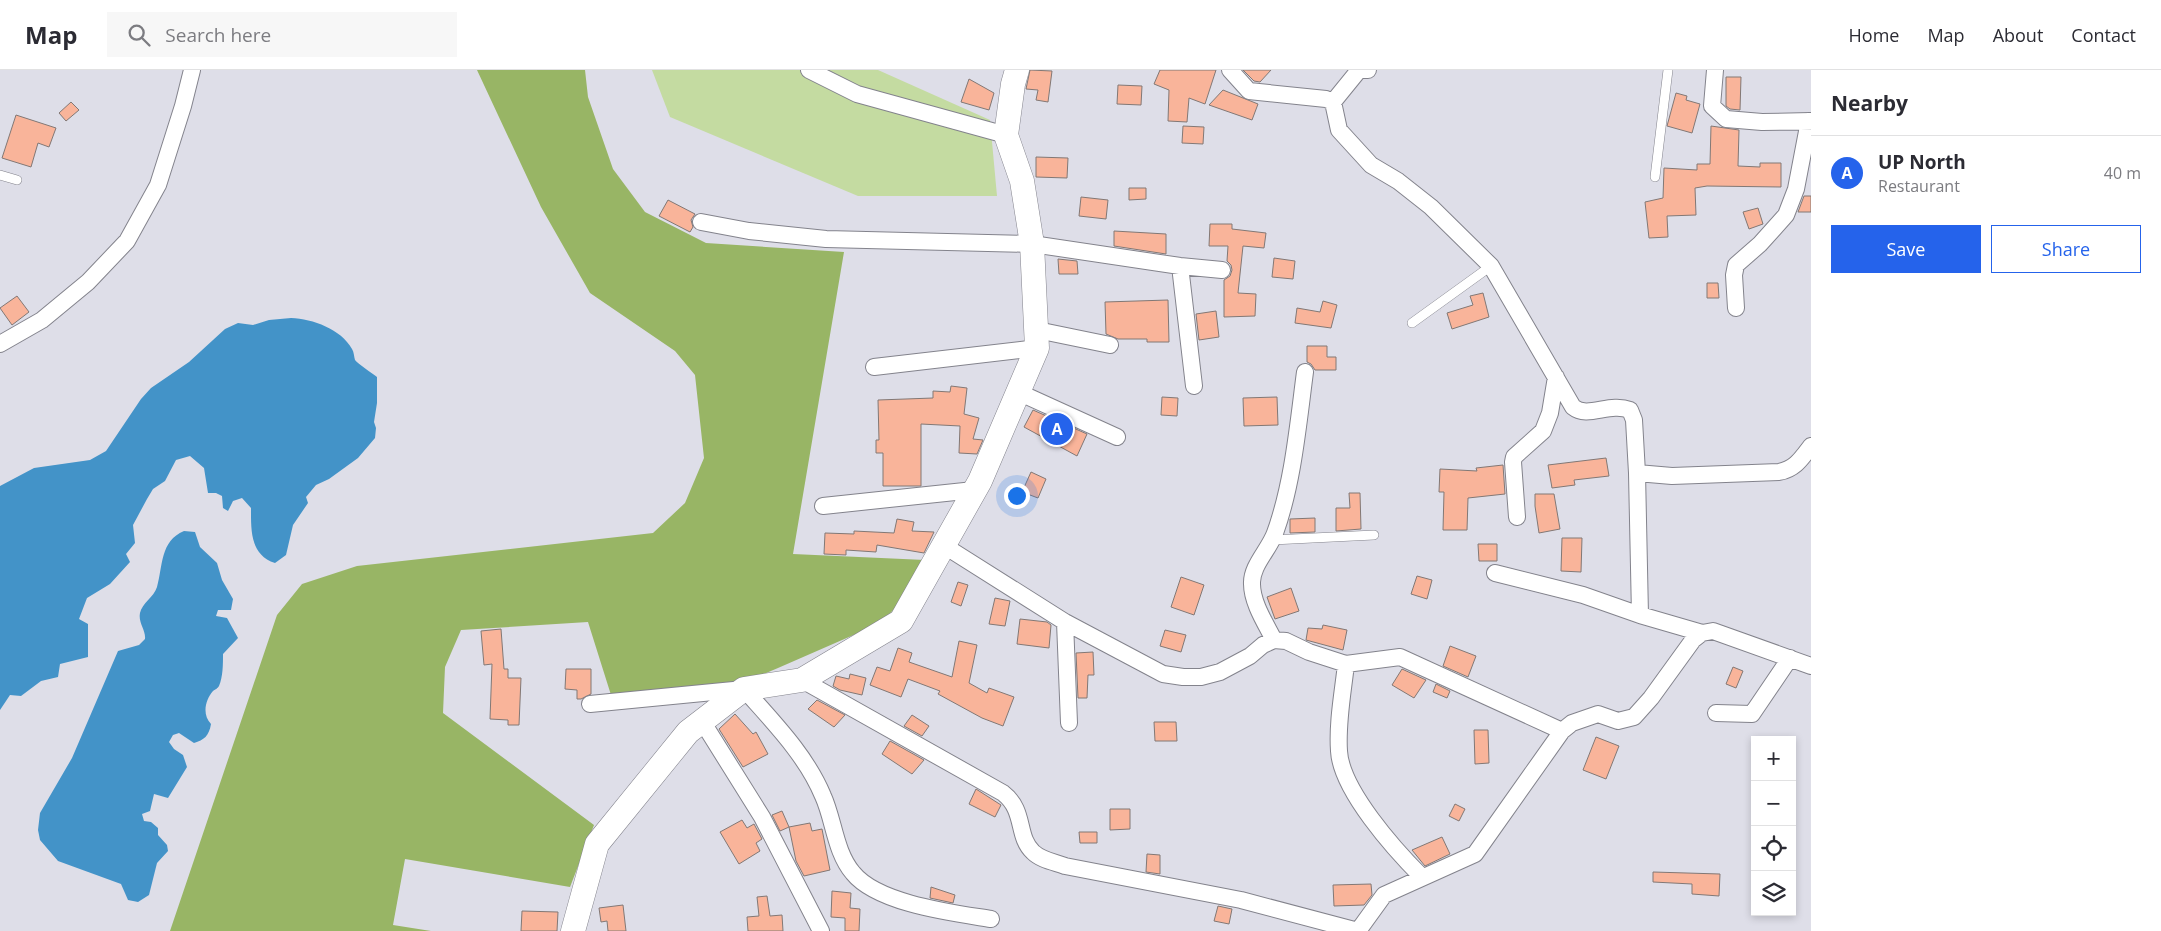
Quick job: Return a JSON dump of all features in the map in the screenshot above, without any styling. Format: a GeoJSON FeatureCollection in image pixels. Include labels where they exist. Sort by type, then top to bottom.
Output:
{"type":"FeatureCollection","features":[{"type":"Feature","properties":{"kind":"street"},"geometry":{"type":"LineString","coordinates":[[0,344],[42,320],[88,282],[127,241],[158,185],[183,106],[192,70]]}},
{"type":"Feature","properties":{"kind":"street"},"geometry":{"type":"LineString","coordinates":[[809,70],[857,94],[1006,135]]}},
{"type":"Feature","properties":{"kind":"street"},"geometry":{"type":"LineString","coordinates":[[590,704],[744,689],[802,680],[901,621],[974,490],[1018,392],[1037,339],[1032,244],[1022,181],[1006,135],[1013,84],[1017,70]]}},
{"type":"Feature","properties":{"kind":"street"},"geometry":{"type":"LineString","coordinates":[[1230,70],[1249,91],[1326,99],[1333,102]]}},
{"type":"Feature","properties":{"kind":"street"},"geometry":{"type":"LineString","coordinates":[[1333,102],[1359,70],[1368,70]]}},
{"type":"Feature","properties":{"kind":"street"},"geometry":{"type":"LineString","coordinates":[[1715,70],[1712,106],[1726,120],[1762,122],[1810,121],[1796,189],[1786,215],[1760,244],[1736,265],[1734,275],[1736,308]]}},
{"type":"Feature","properties":{"kind":"street"},"geometry":{"type":"LineString","coordinates":[[1333,102],[1340,130],[1371,165],[1398,181],[1431,207],[1490,266],[1573,407],[1578,412],[1589,412],[1610,407],[1622,407],[1630,410],[1634,420],[1637,473],[1640,615]]}},
{"type":"Feature","properties":{"kind":"street"},"geometry":{"type":"LineString","coordinates":[[701,222],[749,231],[826,239],[1032,244],[1180,266],[1222,270]]}},
{"type":"Feature","properties":{"kind":"street"},"geometry":{"type":"LineString","coordinates":[[1180,266],[1194,386]]}},
{"type":"Feature","properties":{"kind":"street"},"geometry":{"type":"LineString","coordinates":[[874,367],[1037,339],[1110,344]]}},
{"type":"Feature","properties":{"kind":"street"},"geometry":{"type":"LineString","coordinates":[[1274,640],[1253,596],[1252,577],[1272,540],[1279,519],[1292,464],[1305,372]]}},
{"type":"Feature","properties":{"kind":"street"},"geometry":{"type":"LineString","coordinates":[[1517,517],[1514,457],[1543,431],[1550,413],[1556,377]]}},
{"type":"Feature","properties":{"kind":"street"},"geometry":{"type":"LineString","coordinates":[[1018,392],[1117,437]]}},
{"type":"Feature","properties":{"kind":"street"},"geometry":{"type":"LineString","coordinates":[[1637,473],[1672,476],[1779,472],[1790,470],[1796,466],[1811,446]]}},
{"type":"Feature","properties":{"kind":"street"},"geometry":{"type":"LineString","coordinates":[[823,506],[974,490]]}},
{"type":"Feature","properties":{"kind":"street"},"geometry":{"type":"LineString","coordinates":[[943,545],[1065,622],[1163,674],[1200,677],[1220,672],[1250,656],[1263,645],[1274,640],[1286,641],[1309,652],[1346,664],[1400,657],[1562,731]]}},
{"type":"Feature","properties":{"kind":"street"},"geometry":{"type":"LineString","coordinates":[[1495,573],[1583,595],[1640,615],[1702,633],[1713,631],[1811,666]]}},
{"type":"Feature","properties":{"kind":"street"},"geometry":{"type":"LineString","coordinates":[[1065,622],[1069,723]]}},
{"type":"Feature","properties":{"kind":"street"},"geometry":{"type":"LineString","coordinates":[[802,680],[1003,793],[1015,805],[1027,845],[1033,853],[1044,859],[1065,866],[1250,902],[1358,931],[1373,914],[1384,895],[1475,854],[1562,731],[1572,723],[1598,714],[1618,721],[1634,717],[1651,698],[1694,640],[1702,633]]}},
{"type":"Feature","properties":{"kind":"street"},"geometry":{"type":"LineString","coordinates":[[1716,713],[1752,714],[1790,658]]}},
{"type":"Feature","properties":{"kind":"street"},"geometry":{"type":"LineString","coordinates":[[1346,664],[1338,753],[1351,789],[1396,851],[1422,877]]}},
{"type":"Feature","properties":{"kind":"street"},"geometry":{"type":"LineString","coordinates":[[574,931],[597,844],[688,732],[744,689]]}},
{"type":"Feature","properties":{"kind":"street"},"geometry":{"type":"LineString","coordinates":[[744,689],[787,739],[815,781],[825,801],[844,859],[853,874],[871,888],[919,907],[992,919]]}},
{"type":"Feature","properties":{"kind":"street"},"geometry":{"type":"LineString","coordinates":[[702,721],[762,817],[821,931]]}},
{"type":"Feature","properties":{"kind":"lane"},"geometry":{"type":"LineString","coordinates":[[1655,177],[1668,70]]}},
{"type":"Feature","properties":{"kind":"lane"},"geometry":{"type":"LineString","coordinates":[[0,175],[17,180]]}},
{"type":"Feature","properties":{"kind":"lane"},"geometry":{"type":"LineString","coordinates":[[1412,323],[1490,266]]}},
{"type":"Feature","properties":{"kind":"lane"},"geometry":{"type":"LineString","coordinates":[[1272,540],[1374,535]]}},
{"type":"Feature","properties":{"kind":"green space"},"geometry":{"type":"Polygon","coordinates":[[[477,70],[585,70],[588,97],[613,169],[645,212],[706,243],[844,252],[793,554],[925,560],[912,590],[881,623],[735,686],[611,695],[588,622],[461,630],[445,667],[443,713],[594,825],[570,887],[405,859],[393,925],[431,931],[170,931],[277,615],[302,584],[357,566],[653,533],[685,503],[704,458],[695,375],[675,351],[590,293],[541,207],[477,70]]]}},
{"type":"Feature","properties":{"kind":"green space"},"geometry":{"type":"Polygon","coordinates":[[[652,70],[878,70],[990,120],[997,196],[858,196],[670,117],[652,70]]]}},
{"type":"Feature","properties":{"kind":"water"},"geometry":{"type":"Polygon","coordinates":[[[291,318],[308,320],[334,331],[353,350],[355,360],[377,377],[377,403],[374,422],[376,428],[375,438],[358,458],[329,479],[316,485],[306,497],[308,503],[293,525],[286,555],[275,563],[267,559],[256,548],[251,525],[251,508],[242,498],[233,501],[228,511],[223,508],[222,496],[216,493],[208,493],[204,468],[190,456],[176,460],[165,481],[153,489],[133,525],[135,543],[126,554],[130,562],[110,584],[87,598],[79,619],[88,624],[88,657],[60,664],[58,677],[41,681],[21,696],[10,695],[0,710],[0,486],[34,468],[90,460],[106,451],[141,399],[151,388],[189,362],[225,329],[238,323],[253,325],[269,320],[291,318]]]}},
{"type":"Feature","properties":{"kind":"water"},"geometry":{"type":"Polygon","coordinates":[[[184,531],[195,532],[200,547],[217,563],[222,580],[233,599],[231,610],[218,610],[216,616],[227,618],[238,638],[223,654],[223,670],[220,682],[206,703],[206,716],[211,724],[207,734],[203,739],[194,743],[179,733],[173,735],[169,742],[174,749],[183,755],[187,767],[168,798],[154,794],[150,811],[142,814],[144,821],[151,822],[158,828],[158,835],[167,845],[168,851],[157,863],[149,895],[138,902],[128,900],[121,884],[58,861],[40,840],[38,830],[40,813],[72,758],[118,651],[139,645],[145,639],[140,620],[141,609],[157,587],[166,548],[176,535],[184,531]]]}},
{"type":"Feature","properties":{"kind":"building"},"geometry":{"type":"Polygon","coordinates":[[[1030,70],[1052,71],[1048,102],[1036,100],[1038,90],[1026,89],[1030,70]]]}},
{"type":"Feature","properties":{"kind":"building"},"geometry":{"type":"Polygon","coordinates":[[[1160,70],[1216,70],[1205,104],[1189,98],[1187,122],[1168,121],[1169,90],[1154,84],[1160,70]]]}},
{"type":"Feature","properties":{"kind":"building"},"geometry":{"type":"Polygon","coordinates":[[[1243,70],[1271,70],[1260,82],[1254,81],[1243,70]]]}},
{"type":"Feature","properties":{"kind":"building"},"geometry":{"type":"Polygon","coordinates":[[[1726,77],[1741,77],[1740,110],[1730,109],[1726,106],[1726,77]]]}},
{"type":"Feature","properties":{"kind":"building"},"geometry":{"type":"Polygon","coordinates":[[[969,79],[994,93],[989,110],[961,102],[969,79]]]}},
{"type":"Feature","properties":{"kind":"building"},"geometry":{"type":"Polygon","coordinates":[[[1118,85],[1142,86],[1141,105],[1117,104],[1118,85]]]}},
{"type":"Feature","properties":{"kind":"building"},"geometry":{"type":"Polygon","coordinates":[[[1223,90],[1258,104],[1252,120],[1209,105],[1223,90]]]}},
{"type":"Feature","properties":{"kind":"building"},"geometry":{"type":"Polygon","coordinates":[[[1676,93],[1687,96],[1686,100],[1700,104],[1692,133],[1667,126],[1676,93]]]}},
{"type":"Feature","properties":{"kind":"building"},"geometry":{"type":"Polygon","coordinates":[[[71,102],[79,110],[66,121],[59,113],[71,102]]]}},
{"type":"Feature","properties":{"kind":"building"},"geometry":{"type":"Polygon","coordinates":[[[16,115],[56,128],[49,147],[38,143],[31,167],[2,158],[16,115]]]}},
{"type":"Feature","properties":{"kind":"building"},"geometry":{"type":"Polygon","coordinates":[[[1183,126],[1204,127],[1203,144],[1182,143],[1183,126]]]}},
{"type":"Feature","properties":{"kind":"building"},"geometry":{"type":"Polygon","coordinates":[[[1711,126],[1739,130],[1738,166],[1760,167],[1760,163],[1781,163],[1781,187],[1707,186],[1695,188],[1696,215],[1667,216],[1668,237],[1649,238],[1645,202],[1663,198],[1664,168],[1697,170],[1697,164],[1710,164],[1711,126]]]}},
{"type":"Feature","properties":{"kind":"building"},"geometry":{"type":"Polygon","coordinates":[[[1036,157],[1068,158],[1067,178],[1036,177],[1036,157]]]}},
{"type":"Feature","properties":{"kind":"building"},"geometry":{"type":"Polygon","coordinates":[[[1129,188],[1146,188],[1146,199],[1129,200],[1129,188]]]}},
{"type":"Feature","properties":{"kind":"building"},"geometry":{"type":"Polygon","coordinates":[[[1804,196],[1811,196],[1811,212],[1798,212],[1804,196]]]}},
{"type":"Feature","properties":{"kind":"building"},"geometry":{"type":"Polygon","coordinates":[[[1081,197],[1108,200],[1106,219],[1079,216],[1081,197]]]}},
{"type":"Feature","properties":{"kind":"building"},"geometry":{"type":"Polygon","coordinates":[[[668,200],[695,214],[691,220],[693,227],[690,232],[659,216],[668,200]]]}},
{"type":"Feature","properties":{"kind":"building"},"geometry":{"type":"Polygon","coordinates":[[[1758,208],[1763,224],[1749,229],[1743,212],[1758,208]]]}},
{"type":"Feature","properties":{"kind":"building"},"geometry":{"type":"Polygon","coordinates":[[[1210,224],[1232,224],[1232,229],[1266,233],[1264,248],[1243,246],[1238,293],[1256,294],[1255,316],[1224,317],[1224,280],[1230,276],[1232,270],[1231,265],[1227,261],[1228,246],[1209,246],[1210,224]]]}},
{"type":"Feature","properties":{"kind":"building"},"geometry":{"type":"Polygon","coordinates":[[[1114,231],[1166,234],[1166,254],[1114,246],[1114,231]]]}},
{"type":"Feature","properties":{"kind":"building"},"geometry":{"type":"Polygon","coordinates":[[[1274,258],[1295,261],[1293,279],[1272,277],[1274,258]]]}},
{"type":"Feature","properties":{"kind":"building"},"geometry":{"type":"Polygon","coordinates":[[[1058,259],[1077,261],[1078,274],[1059,274],[1058,259]]]}},
{"type":"Feature","properties":{"kind":"building"},"geometry":{"type":"Polygon","coordinates":[[[1707,283],[1718,283],[1719,298],[1707,298],[1707,283]]]}},
{"type":"Feature","properties":{"kind":"building"},"geometry":{"type":"Polygon","coordinates":[[[1483,293],[1489,317],[1452,329],[1447,313],[1473,305],[1470,296],[1483,293]]]}},
{"type":"Feature","properties":{"kind":"building"},"geometry":{"type":"Polygon","coordinates":[[[17,296],[29,312],[12,325],[0,308],[17,296]]]}},
{"type":"Feature","properties":{"kind":"building"},"geometry":{"type":"Polygon","coordinates":[[[1168,300],[1169,342],[1147,342],[1147,339],[1118,339],[1106,334],[1105,302],[1168,300]]]}},
{"type":"Feature","properties":{"kind":"building"},"geometry":{"type":"Polygon","coordinates":[[[1323,301],[1337,305],[1331,328],[1295,323],[1297,308],[1320,312],[1323,301]]]}},
{"type":"Feature","properties":{"kind":"building"},"geometry":{"type":"Polygon","coordinates":[[[1216,311],[1219,337],[1199,340],[1196,314],[1216,311]]]}},
{"type":"Feature","properties":{"kind":"building"},"geometry":{"type":"Polygon","coordinates":[[[1307,346],[1327,346],[1327,357],[1336,357],[1336,370],[1315,370],[1307,362],[1307,346]]]}},
{"type":"Feature","properties":{"kind":"building"},"geometry":{"type":"Polygon","coordinates":[[[951,386],[967,388],[964,414],[979,418],[973,439],[983,440],[977,454],[959,453],[960,426],[921,424],[921,486],[883,486],[883,453],[876,453],[876,440],[879,440],[878,400],[933,398],[933,391],[950,392],[951,386]]]}},
{"type":"Feature","properties":{"kind":"building"},"geometry":{"type":"Polygon","coordinates":[[[1162,397],[1178,398],[1177,416],[1161,415],[1162,397]]]}},
{"type":"Feature","properties":{"kind":"building"},"geometry":{"type":"Polygon","coordinates":[[[1277,397],[1278,425],[1244,426],[1243,398],[1277,397]]]}},
{"type":"Feature","properties":{"kind":"building"},"geometry":{"type":"Polygon","coordinates":[[[1033,410],[1087,434],[1077,456],[1024,427],[1033,410]]]}},
{"type":"Feature","properties":{"kind":"building"},"geometry":{"type":"Polygon","coordinates":[[[1606,458],[1609,476],[1574,480],[1575,485],[1552,488],[1548,465],[1606,458]]]}},
{"type":"Feature","properties":{"kind":"building"},"geometry":{"type":"Polygon","coordinates":[[[1503,465],[1505,494],[1468,498],[1467,530],[1443,530],[1444,492],[1439,492],[1440,469],[1477,471],[1476,468],[1503,465]]]}},
{"type":"Feature","properties":{"kind":"building"},"geometry":{"type":"Polygon","coordinates":[[[1031,472],[1046,479],[1038,498],[1022,492],[1031,472]]]}},
{"type":"Feature","properties":{"kind":"building"},"geometry":{"type":"Polygon","coordinates":[[[1349,493],[1360,493],[1361,529],[1336,531],[1336,508],[1350,508],[1349,493]]]}},
{"type":"Feature","properties":{"kind":"building"},"geometry":{"type":"Polygon","coordinates":[[[1535,494],[1554,494],[1560,529],[1539,533],[1535,494]]]}},
{"type":"Feature","properties":{"kind":"building"},"geometry":{"type":"Polygon","coordinates":[[[1315,518],[1315,532],[1290,533],[1290,519],[1315,518]]]}},
{"type":"Feature","properties":{"kind":"building"},"geometry":{"type":"Polygon","coordinates":[[[897,519],[914,522],[912,531],[934,532],[924,553],[877,545],[876,552],[846,550],[846,555],[824,554],[825,533],[854,534],[854,531],[894,533],[897,519]]]}},
{"type":"Feature","properties":{"kind":"building"},"geometry":{"type":"Polygon","coordinates":[[[1562,538],[1582,538],[1581,572],[1561,571],[1562,538]]]}},
{"type":"Feature","properties":{"kind":"building"},"geometry":{"type":"Polygon","coordinates":[[[1478,544],[1497,544],[1497,561],[1479,561],[1478,544]]]}},
{"type":"Feature","properties":{"kind":"building"},"geometry":{"type":"Polygon","coordinates":[[[1417,576],[1432,580],[1427,599],[1411,594],[1417,576]]]}},
{"type":"Feature","properties":{"kind":"building"},"geometry":{"type":"Polygon","coordinates":[[[1181,577],[1204,585],[1194,615],[1171,607],[1181,577]]]}},
{"type":"Feature","properties":{"kind":"building"},"geometry":{"type":"Polygon","coordinates":[[[958,582],[968,585],[961,606],[951,602],[958,582]]]}},
{"type":"Feature","properties":{"kind":"building"},"geometry":{"type":"Polygon","coordinates":[[[1291,588],[1299,611],[1275,619],[1267,597],[1291,588]]]}},
{"type":"Feature","properties":{"kind":"building"},"geometry":{"type":"Polygon","coordinates":[[[995,598],[1010,601],[1005,626],[989,624],[995,598]]]}},
{"type":"Feature","properties":{"kind":"building"},"geometry":{"type":"Polygon","coordinates":[[[1020,619],[1047,622],[1051,625],[1049,648],[1017,644],[1020,619]]]}},
{"type":"Feature","properties":{"kind":"building"},"geometry":{"type":"Polygon","coordinates":[[[1323,625],[1347,630],[1343,650],[1306,640],[1308,628],[1322,629],[1323,625]]]}},
{"type":"Feature","properties":{"kind":"building"},"geometry":{"type":"Polygon","coordinates":[[[501,629],[504,669],[508,669],[508,678],[521,678],[519,725],[508,725],[508,720],[490,719],[492,664],[484,665],[481,631],[501,629]]]}},
{"type":"Feature","properties":{"kind":"building"},"geometry":{"type":"Polygon","coordinates":[[[1165,630],[1186,635],[1181,652],[1160,646],[1165,630]]]}},
{"type":"Feature","properties":{"kind":"building"},"geometry":{"type":"Polygon","coordinates":[[[959,641],[977,645],[969,683],[987,693],[989,688],[1014,697],[1003,726],[982,718],[938,694],[940,691],[908,679],[901,697],[870,685],[877,667],[890,671],[898,648],[912,653],[909,662],[952,677],[959,641]]]}},
{"type":"Feature","properties":{"kind":"building"},"geometry":{"type":"Polygon","coordinates":[[[1450,646],[1476,656],[1468,677],[1443,666],[1450,646]]]}},
{"type":"Feature","properties":{"kind":"building"},"geometry":{"type":"Polygon","coordinates":[[[1093,652],[1094,675],[1088,675],[1087,698],[1078,698],[1076,653],[1093,652]]]}},
{"type":"Feature","properties":{"kind":"building"},"geometry":{"type":"Polygon","coordinates":[[[1733,667],[1743,671],[1736,688],[1726,684],[1733,667]]]}},
{"type":"Feature","properties":{"kind":"building"},"geometry":{"type":"Polygon","coordinates":[[[566,669],[591,669],[591,694],[577,699],[577,690],[565,689],[566,669]]]}},
{"type":"Feature","properties":{"kind":"building"},"geometry":{"type":"Polygon","coordinates":[[[1402,669],[1426,680],[1414,698],[1392,685],[1402,669]]]}},
{"type":"Feature","properties":{"kind":"building"},"geometry":{"type":"Polygon","coordinates":[[[850,674],[866,678],[862,695],[840,690],[833,686],[836,676],[849,679],[850,674]]]}},
{"type":"Feature","properties":{"kind":"building"},"geometry":{"type":"Polygon","coordinates":[[[1436,684],[1450,691],[1447,698],[1433,692],[1436,684]]]}},
{"type":"Feature","properties":{"kind":"building"},"geometry":{"type":"Polygon","coordinates":[[[817,700],[845,715],[834,727],[808,709],[817,700]]]}},
{"type":"Feature","properties":{"kind":"building"},"geometry":{"type":"Polygon","coordinates":[[[735,714],[753,734],[756,732],[768,754],[743,767],[719,729],[735,714]]]}},
{"type":"Feature","properties":{"kind":"building"},"geometry":{"type":"Polygon","coordinates":[[[912,715],[929,726],[922,736],[904,726],[912,715]]]}},
{"type":"Feature","properties":{"kind":"building"},"geometry":{"type":"Polygon","coordinates":[[[1154,722],[1176,722],[1177,741],[1155,741],[1154,722]]]}},
{"type":"Feature","properties":{"kind":"building"},"geometry":{"type":"Polygon","coordinates":[[[1474,730],[1488,730],[1489,763],[1475,764],[1474,730]]]}},
{"type":"Feature","properties":{"kind":"building"},"geometry":{"type":"Polygon","coordinates":[[[1596,737],[1619,746],[1606,779],[1583,770],[1596,737]]]}},
{"type":"Feature","properties":{"kind":"building"},"geometry":{"type":"Polygon","coordinates":[[[890,741],[924,760],[912,774],[882,754],[890,741]]]}},
{"type":"Feature","properties":{"kind":"building"},"geometry":{"type":"Polygon","coordinates":[[[976,789],[1001,805],[995,817],[969,804],[976,789]]]}},
{"type":"Feature","properties":{"kind":"building"},"geometry":{"type":"Polygon","coordinates":[[[1455,804],[1465,809],[1459,821],[1449,816],[1455,804]]]}},
{"type":"Feature","properties":{"kind":"building"},"geometry":{"type":"Polygon","coordinates":[[[1110,809],[1130,809],[1130,829],[1110,830],[1110,809]]]}},
{"type":"Feature","properties":{"kind":"building"},"geometry":{"type":"Polygon","coordinates":[[[782,811],[789,827],[780,831],[772,815],[782,811]]]}},
{"type":"Feature","properties":{"kind":"building"},"geometry":{"type":"Polygon","coordinates":[[[742,820],[747,828],[754,824],[762,839],[756,843],[760,851],[739,864],[720,832],[742,820]]]}},
{"type":"Feature","properties":{"kind":"building"},"geometry":{"type":"Polygon","coordinates":[[[810,823],[812,831],[822,829],[830,870],[804,876],[796,861],[789,827],[810,823]]]}},
{"type":"Feature","properties":{"kind":"building"},"geometry":{"type":"Polygon","coordinates":[[[1079,832],[1097,832],[1097,843],[1080,843],[1079,832]]]}},
{"type":"Feature","properties":{"kind":"building"},"geometry":{"type":"Polygon","coordinates":[[[1442,837],[1450,854],[1425,866],[1412,850],[1442,837]]]}},
{"type":"Feature","properties":{"kind":"building"},"geometry":{"type":"Polygon","coordinates":[[[1147,854],[1160,855],[1160,874],[1146,872],[1147,854]]]}},
{"type":"Feature","properties":{"kind":"building"},"geometry":{"type":"Polygon","coordinates":[[[1653,872],[1720,874],[1719,896],[1692,894],[1692,884],[1653,882],[1653,872]]]}},
{"type":"Feature","properties":{"kind":"building"},"geometry":{"type":"Polygon","coordinates":[[[1371,884],[1372,895],[1364,905],[1334,906],[1333,885],[1371,884]]]}},
{"type":"Feature","properties":{"kind":"building"},"geometry":{"type":"Polygon","coordinates":[[[931,887],[955,895],[953,903],[930,898],[931,887]]]}},
{"type":"Feature","properties":{"kind":"building"},"geometry":{"type":"Polygon","coordinates":[[[832,891],[851,893],[850,908],[860,909],[859,931],[845,931],[845,918],[831,917],[832,891]]]}},
{"type":"Feature","properties":{"kind":"building"},"geometry":{"type":"Polygon","coordinates":[[[767,896],[770,916],[782,915],[783,931],[748,931],[747,917],[759,916],[757,897],[767,896]]]}},
{"type":"Feature","properties":{"kind":"building"},"geometry":{"type":"Polygon","coordinates":[[[623,905],[626,931],[608,931],[607,921],[601,922],[599,908],[623,905]]]}},
{"type":"Feature","properties":{"kind":"building"},"geometry":{"type":"Polygon","coordinates":[[[1218,906],[1232,909],[1229,924],[1214,921],[1218,906]]]}},
{"type":"Feature","properties":{"kind":"building"},"geometry":{"type":"Polygon","coordinates":[[[522,911],[558,912],[557,931],[521,931],[522,911]]]}},
{"type":"Feature","properties":{"kind":"place","name":"UP North"},"geometry":{"type":"Point","coordinates":[1057,429]}}]}
